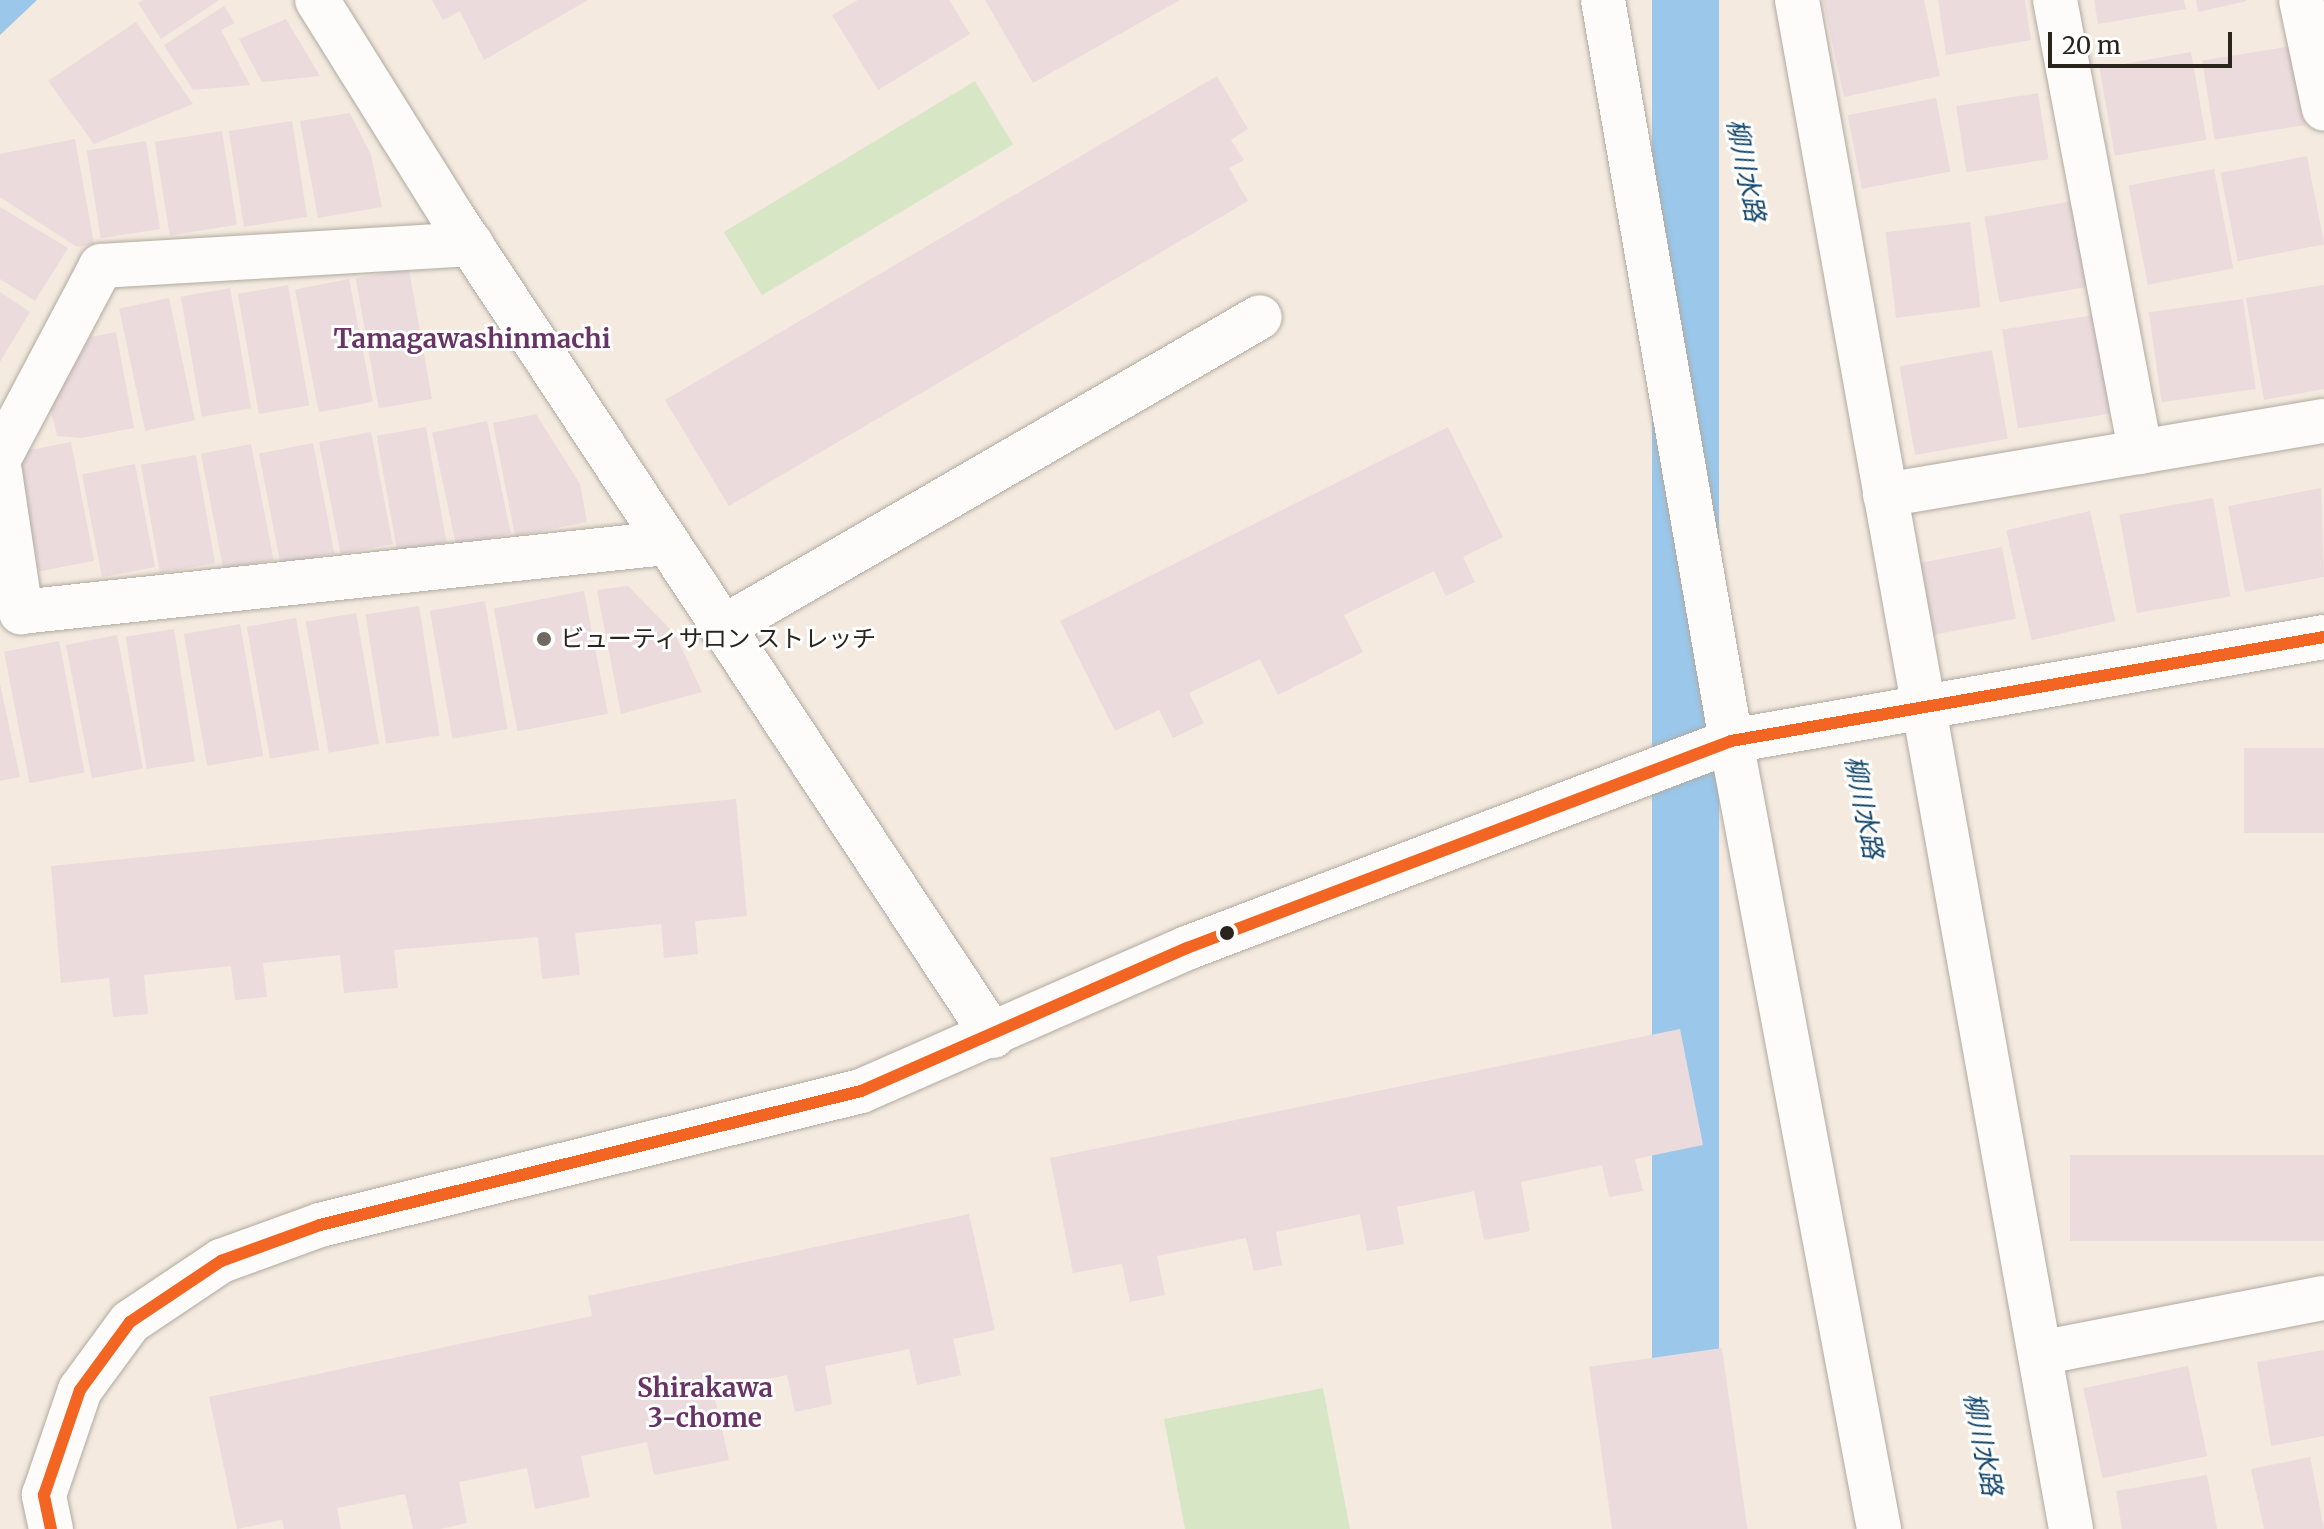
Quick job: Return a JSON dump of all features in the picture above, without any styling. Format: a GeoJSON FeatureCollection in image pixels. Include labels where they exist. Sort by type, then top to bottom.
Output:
{"type":"FeatureCollection","features":[{"type":"Feature","properties":{"kind":"street"},"geometry":{"type":"LineString","coordinates":[[317,0],[666,543],[993,1036]]}},
{"type":"Feature","properties":{"kind":"street"},"geometry":{"type":"LineString","coordinates":[[1603,0],[1731,741],[1879,1529]]}},
{"type":"Feature","properties":{"kind":"street"},"geometry":{"type":"LineString","coordinates":[[1797,0],[2071,1529]]}},
{"type":"Feature","properties":{"kind":"street"},"geometry":{"type":"LineString","coordinates":[[2055,0],[2140,452]]}},
{"type":"Feature","properties":{"kind":"street"},"geometry":{"type":"LineString","coordinates":[[2301,0],[2324,109]]}},
{"type":"Feature","properties":{"kind":"street"},"geometry":{"type":"LineString","coordinates":[[0,457],[101,266],[471,244]]}},
{"type":"Feature","properties":{"kind":"street"},"geometry":{"type":"LineString","coordinates":[[722,628],[1260,317]]}},
{"type":"Feature","properties":{"kind":"street"},"geometry":{"type":"LineString","coordinates":[[1885,495],[2324,421]]}},
{"type":"Feature","properties":{"kind":"street"},"geometry":{"type":"LineString","coordinates":[[0,472],[10,614],[666,543]]}},
{"type":"Feature","properties":{"kind":"street"},"geometry":{"type":"LineString","coordinates":[[51,1529],[44,1495],[80,1390],[130,1322],[221,1261],[320,1225],[861,1091],[993,1036],[1187,948],[1731,741],[2324,637]]}},
{"type":"Feature","properties":{"kind":"street"},"geometry":{"type":"LineString","coordinates":[[2040,1353],[2324,1298]]}},
{"type":"Feature","properties":{"kind":"green space"},"geometry":{"type":"Polygon","coordinates":[[[975,81],[1013,144],[762,295],[724,232],[975,81]]]}},
{"type":"Feature","properties":{"kind":"green space"},"geometry":{"type":"Polygon","coordinates":[[[1323,1388],[1350,1529],[1185,1529],[1164,1419],[1323,1388]]]}},
{"type":"Feature","properties":{"kind":"water"},"geometry":{"type":"Polygon","coordinates":[[[0,0],[37,0],[0,35],[0,0]]]}},
{"type":"Feature","properties":{"kind":"water"},"geometry":{"type":"Polygon","coordinates":[[[1652,0],[1719,0],[1719,1529],[1652,1529],[1652,0]]]}},
{"type":"Feature","properties":{"kind":"building"},"geometry":{"type":"Polygon","coordinates":[[[143,0],[219,0],[161,39],[138,3],[143,0]]]}},
{"type":"Feature","properties":{"kind":"building"},"geometry":{"type":"Polygon","coordinates":[[[432,0],[588,0],[484,60],[460,11],[443,20],[432,0]]]}},
{"type":"Feature","properties":{"kind":"building"},"geometry":{"type":"Polygon","coordinates":[[[858,0],[949,0],[970,34],[878,90],[832,15],[858,0]]]}},
{"type":"Feature","properties":{"kind":"building"},"geometry":{"type":"Polygon","coordinates":[[[985,0],[1180,0],[1033,83],[985,0]]]}},
{"type":"Feature","properties":{"kind":"building"},"geometry":{"type":"Polygon","coordinates":[[[1823,0],[1924,0],[1940,76],[1844,97],[1823,0]]]}},
{"type":"Feature","properties":{"kind":"building"},"geometry":{"type":"Polygon","coordinates":[[[1938,0],[2025,0],[2031,40],[1946,55],[1938,0]]]}},
{"type":"Feature","properties":{"kind":"building"},"geometry":{"type":"Polygon","coordinates":[[[2094,0],[2184,0],[2186,9],[2098,24],[2094,0]]]}},
{"type":"Feature","properties":{"kind":"building"},"geometry":{"type":"Polygon","coordinates":[[[2196,0],[2247,0],[2247,1],[2198,12],[2196,0]]]}},
{"type":"Feature","properties":{"kind":"building"},"geometry":{"type":"Polygon","coordinates":[[[224,6],[235,23],[221,30],[250,85],[193,90],[164,45],[224,6]]]}},
{"type":"Feature","properties":{"kind":"building"},"geometry":{"type":"Polygon","coordinates":[[[286,19],[320,76],[262,82],[239,39],[286,19]]]}},
{"type":"Feature","properties":{"kind":"building"},"geometry":{"type":"Polygon","coordinates":[[[136,22],[193,104],[94,144],[48,81],[136,22]]]}},
{"type":"Feature","properties":{"kind":"building"},"geometry":{"type":"Polygon","coordinates":[[[2293,46],[2306,125],[2215,139],[2202,60],[2293,46]]]}},
{"type":"Feature","properties":{"kind":"building"},"geometry":{"type":"Polygon","coordinates":[[[2191,52],[2206,140],[2115,156],[2099,68],[2191,52]]]}},
{"type":"Feature","properties":{"kind":"building"},"geometry":{"type":"Polygon","coordinates":[[[1217,76],[1248,129],[1231,140],[1244,160],[1229,168],[1248,201],[729,506],[665,400],[1217,76]]]}},
{"type":"Feature","properties":{"kind":"building"},"geometry":{"type":"Polygon","coordinates":[[[2038,93],[2048,159],[1967,172],[1956,106],[2038,93]]]}},
{"type":"Feature","properties":{"kind":"building"},"geometry":{"type":"Polygon","coordinates":[[[1936,98],[1950,172],[1862,189],[1848,115],[1936,98]]]}},
{"type":"Feature","properties":{"kind":"building"},"geometry":{"type":"Polygon","coordinates":[[[350,113],[371,155],[382,207],[318,218],[300,121],[350,113]]]}},
{"type":"Feature","properties":{"kind":"building"},"geometry":{"type":"Polygon","coordinates":[[[292,121],[307,217],[244,227],[229,131],[292,121]]]}},
{"type":"Feature","properties":{"kind":"building"},"geometry":{"type":"Polygon","coordinates":[[[222,131],[237,225],[170,235],[155,142],[222,131]]]}},
{"type":"Feature","properties":{"kind":"building"},"geometry":{"type":"Polygon","coordinates":[[[75,139],[94,244],[77,247],[0,197],[0,154],[75,139]]]}},
{"type":"Feature","properties":{"kind":"building"},"geometry":{"type":"Polygon","coordinates":[[[146,141],[160,229],[101,238],[87,150],[146,141]]]}},
{"type":"Feature","properties":{"kind":"building"},"geometry":{"type":"Polygon","coordinates":[[[2307,156],[2324,244],[2238,261],[2221,173],[2307,156]]]}},
{"type":"Feature","properties":{"kind":"building"},"geometry":{"type":"Polygon","coordinates":[[[2214,169],[2233,268],[2148,285],[2129,186],[2214,169]]]}},
{"type":"Feature","properties":{"kind":"building"},"geometry":{"type":"Polygon","coordinates":[[[2073,201],[2088,287],[1999,302],[1984,217],[2073,201]]]}},
{"type":"Feature","properties":{"kind":"building"},"geometry":{"type":"Polygon","coordinates":[[[0,207],[68,248],[35,301],[0,279],[0,207]]]}},
{"type":"Feature","properties":{"kind":"building"},"geometry":{"type":"Polygon","coordinates":[[[1970,222],[1980,307],[1896,318],[1886,232],[1970,222]]]}},
{"type":"Feature","properties":{"kind":"building"},"geometry":{"type":"Polygon","coordinates":[[[409,269],[432,399],[379,408],[356,278],[409,269]]]}},
{"type":"Feature","properties":{"kind":"building"},"geometry":{"type":"Polygon","coordinates":[[[349,279],[373,402],[319,412],[295,289],[349,279]]]}},
{"type":"Feature","properties":{"kind":"building"},"geometry":{"type":"Polygon","coordinates":[[[288,285],[309,405],[259,414],[238,294],[288,285]]]}},
{"type":"Feature","properties":{"kind":"building"},"geometry":{"type":"Polygon","coordinates":[[[2324,285],[2324,389],[2264,400],[2246,298],[2324,285]]]}},
{"type":"Feature","properties":{"kind":"building"},"geometry":{"type":"Polygon","coordinates":[[[230,288],[251,408],[202,417],[181,297],[230,288]]]}},
{"type":"Feature","properties":{"kind":"building"},"geometry":{"type":"Polygon","coordinates":[[[0,292],[30,312],[0,362],[0,292]]]}},
{"type":"Feature","properties":{"kind":"building"},"geometry":{"type":"Polygon","coordinates":[[[169,298],[195,420],[145,431],[119,309],[169,298]]]}},
{"type":"Feature","properties":{"kind":"building"},"geometry":{"type":"Polygon","coordinates":[[[2243,299],[2256,389],[2162,402],[2149,312],[2243,299]]]}},
{"type":"Feature","properties":{"kind":"building"},"geometry":{"type":"Polygon","coordinates":[[[2094,315],[2110,414],[2018,428],[2002,330],[2094,315]]]}},
{"type":"Feature","properties":{"kind":"building"},"geometry":{"type":"Polygon","coordinates":[[[116,332],[134,428],[81,438],[57,436],[50,406],[91,337],[116,332]]]}},
{"type":"Feature","properties":{"kind":"building"},"geometry":{"type":"Polygon","coordinates":[[[1992,350],[2008,439],[1915,455],[1899,366],[1992,350]]]}},
{"type":"Feature","properties":{"kind":"building"},"geometry":{"type":"Polygon","coordinates":[[[536,414],[580,484],[587,522],[515,536],[493,423],[536,414]]]}},
{"type":"Feature","properties":{"kind":"building"},"geometry":{"type":"Polygon","coordinates":[[[487,421],[511,533],[456,545],[432,433],[487,421]]]}},
{"type":"Feature","properties":{"kind":"building"},"geometry":{"type":"Polygon","coordinates":[[[426,427],[446,542],[397,551],[377,436],[426,427]]]}},
{"type":"Feature","properties":{"kind":"building"},"geometry":{"type":"Polygon","coordinates":[[[1448,427],[1503,537],[1463,557],[1475,582],[1446,596],[1434,571],[1344,615],[1363,652],[1278,695],[1260,659],[1189,693],[1204,723],[1173,738],[1159,710],[1115,731],[1060,621],[1448,427]]]}},
{"type":"Feature","properties":{"kind":"building"},"geometry":{"type":"Polygon","coordinates":[[[371,432],[393,544],[341,554],[319,442],[371,432]]]}},
{"type":"Feature","properties":{"kind":"building"},"geometry":{"type":"Polygon","coordinates":[[[71,442],[94,561],[39,571],[16,453],[71,442]]]}},
{"type":"Feature","properties":{"kind":"building"},"geometry":{"type":"Polygon","coordinates":[[[313,443],[334,553],[280,563],[259,453],[313,443]]]}},
{"type":"Feature","properties":{"kind":"building"},"geometry":{"type":"Polygon","coordinates":[[[251,444],[274,560],[223,570],[201,454],[251,444]]]}},
{"type":"Feature","properties":{"kind":"building"},"geometry":{"type":"Polygon","coordinates":[[[196,455],[215,563],[160,573],[141,465],[196,455]]]}},
{"type":"Feature","properties":{"kind":"building"},"geometry":{"type":"Polygon","coordinates":[[[135,464],[155,567],[102,577],[82,474],[135,464]]]}},
{"type":"Feature","properties":{"kind":"building"},"geometry":{"type":"Polygon","coordinates":[[[2321,488],[2324,577],[2245,592],[2228,506],[2321,488]]]}},
{"type":"Feature","properties":{"kind":"building"},"geometry":{"type":"Polygon","coordinates":[[[2213,498],[2230,596],[2137,613],[2119,514],[2213,498]]]}},
{"type":"Feature","properties":{"kind":"building"},"geometry":{"type":"Polygon","coordinates":[[[2090,511],[2115,621],[2032,640],[2006,530],[2090,511]]]}},
{"type":"Feature","properties":{"kind":"building"},"geometry":{"type":"Polygon","coordinates":[[[2002,547],[2016,619],[1929,636],[1915,564],[2002,547]]]}},
{"type":"Feature","properties":{"kind":"building"},"geometry":{"type":"Polygon","coordinates":[[[628,586],[675,634],[702,692],[621,714],[597,590],[628,586]]]}},
{"type":"Feature","properties":{"kind":"building"},"geometry":{"type":"Polygon","coordinates":[[[584,591],[608,714],[518,731],[494,609],[584,591]]]}},
{"type":"Feature","properties":{"kind":"building"},"geometry":{"type":"Polygon","coordinates":[[[485,601],[508,729],[452,739],[430,611],[485,601]]]}},
{"type":"Feature","properties":{"kind":"building"},"geometry":{"type":"Polygon","coordinates":[[[419,606],[439,735],[386,744],[366,614],[419,606]]]}},
{"type":"Feature","properties":{"kind":"building"},"geometry":{"type":"Polygon","coordinates":[[[356,613],[379,744],[329,753],[306,622],[356,613]]]}},
{"type":"Feature","properties":{"kind":"building"},"geometry":{"type":"Polygon","coordinates":[[[296,618],[319,750],[270,759],[247,627],[296,618]]]}},
{"type":"Feature","properties":{"kind":"building"},"geometry":{"type":"Polygon","coordinates":[[[240,624],[263,756],[207,766],[184,634],[240,624]]]}},
{"type":"Feature","properties":{"kind":"building"},"geometry":{"type":"Polygon","coordinates":[[[174,629],[195,761],[147,769],[126,637],[174,629]]]}},
{"type":"Feature","properties":{"kind":"building"},"geometry":{"type":"Polygon","coordinates":[[[117,635],[143,769],[92,778],[66,645],[117,635]]]}},
{"type":"Feature","properties":{"kind":"building"},"geometry":{"type":"Polygon","coordinates":[[[59,641],[85,773],[30,783],[4,652],[59,641]]]}},
{"type":"Feature","properties":{"kind":"building"},"geometry":{"type":"Polygon","coordinates":[[[0,684],[20,777],[0,781],[0,684]]]}},
{"type":"Feature","properties":{"kind":"building"},"geometry":{"type":"Polygon","coordinates":[[[2244,748],[2324,748],[2324,833],[2244,833],[2244,748]]]}},
{"type":"Feature","properties":{"kind":"building"},"geometry":{"type":"Polygon","coordinates":[[[736,799],[747,916],[695,921],[698,954],[664,958],[661,924],[575,933],[580,975],[542,979],[538,937],[394,950],[398,988],[344,993],[340,955],[263,963],[267,997],[235,1000],[231,966],[144,975],[148,1014],[113,1017],[109,978],[61,983],[51,866],[736,799]]]}},
{"type":"Feature","properties":{"kind":"building"},"geometry":{"type":"Polygon","coordinates":[[[1680,1029],[1703,1145],[1635,1159],[1643,1191],[1609,1197],[1602,1165],[1521,1182],[1530,1231],[1484,1240],[1474,1191],[1397,1207],[1404,1244],[1367,1251],[1360,1214],[1276,1232],[1282,1265],[1254,1271],[1246,1238],[1157,1256],[1165,1295],[1130,1302],[1122,1264],[1073,1273],[1050,1158],[1680,1029]]]}},
{"type":"Feature","properties":{"kind":"building"},"geometry":{"type":"Polygon","coordinates":[[[2070,1155],[2324,1155],[2324,1241],[2070,1241],[2070,1155]]]}},
{"type":"Feature","properties":{"kind":"building"},"geometry":{"type":"Polygon","coordinates":[[[969,1214],[995,1330],[953,1339],[961,1375],[917,1385],[909,1349],[825,1366],[832,1404],[795,1412],[787,1375],[713,1390],[729,1460],[654,1475],[647,1442],[581,1456],[590,1497],[535,1509],[527,1468],[459,1482],[467,1523],[440,1529],[413,1529],[405,1494],[337,1508],[341,1529],[284,1529],[282,1520],[237,1529],[209,1397],[592,1316],[588,1296],[969,1214]]]}},
{"type":"Feature","properties":{"kind":"building"},"geometry":{"type":"Polygon","coordinates":[[[1722,1348],[1747,1529],[1612,1529],[1589,1367],[1722,1348]]]}},
{"type":"Feature","properties":{"kind":"building"},"geometry":{"type":"Polygon","coordinates":[[[2324,1350],[2324,1436],[2271,1446],[2257,1362],[2324,1350]]]}},
{"type":"Feature","properties":{"kind":"building"},"geometry":{"type":"Polygon","coordinates":[[[2188,1366],[2207,1456],[2102,1478],[2083,1388],[2188,1366]]]}},
{"type":"Feature","properties":{"kind":"building"},"geometry":{"type":"Polygon","coordinates":[[[2310,1457],[2324,1529],[2264,1529],[2251,1469],[2310,1457]]]}},
{"type":"Feature","properties":{"kind":"building"},"geometry":{"type":"Polygon","coordinates":[[[2207,1475],[2217,1529],[2122,1529],[2116,1491],[2207,1475]]]}},
{"type":"Feature","properties":{"kind":"transit line"},"geometry":{"type":"LineString","coordinates":[[51,1529],[44,1495],[80,1390],[130,1322],[221,1261],[320,1225],[861,1091],[1187,948],[1731,741],[2324,637]]}},
{"type":"Feature","properties":{"kind":"place","name":"ビューティサロン ストレッチ"},"geometry":{"type":"Point","coordinates":[544,639]}},
{"type":"Feature","properties":{"kind":"district","name":"Tamagawashinmachi"},"geometry":{"type":"Point","coordinates":[472,339]}},
{"type":"Feature","properties":{"kind":"district","name":"Shirakawa 3-chome"},"geometry":{"type":"Point","coordinates":[705,1403]}},
{"type":"Feature","properties":{"kind":"water label","name":"柳川水路"},"geometry":{"type":"Point","coordinates":[1746,170]}},
{"type":"Feature","properties":{"kind":"water label","name":"柳川水路"},"geometry":{"type":"Point","coordinates":[1864,807]}},
{"type":"Feature","properties":{"kind":"water label","name":"柳川水路"},"geometry":{"type":"Point","coordinates":[1983,1444]}}]}
